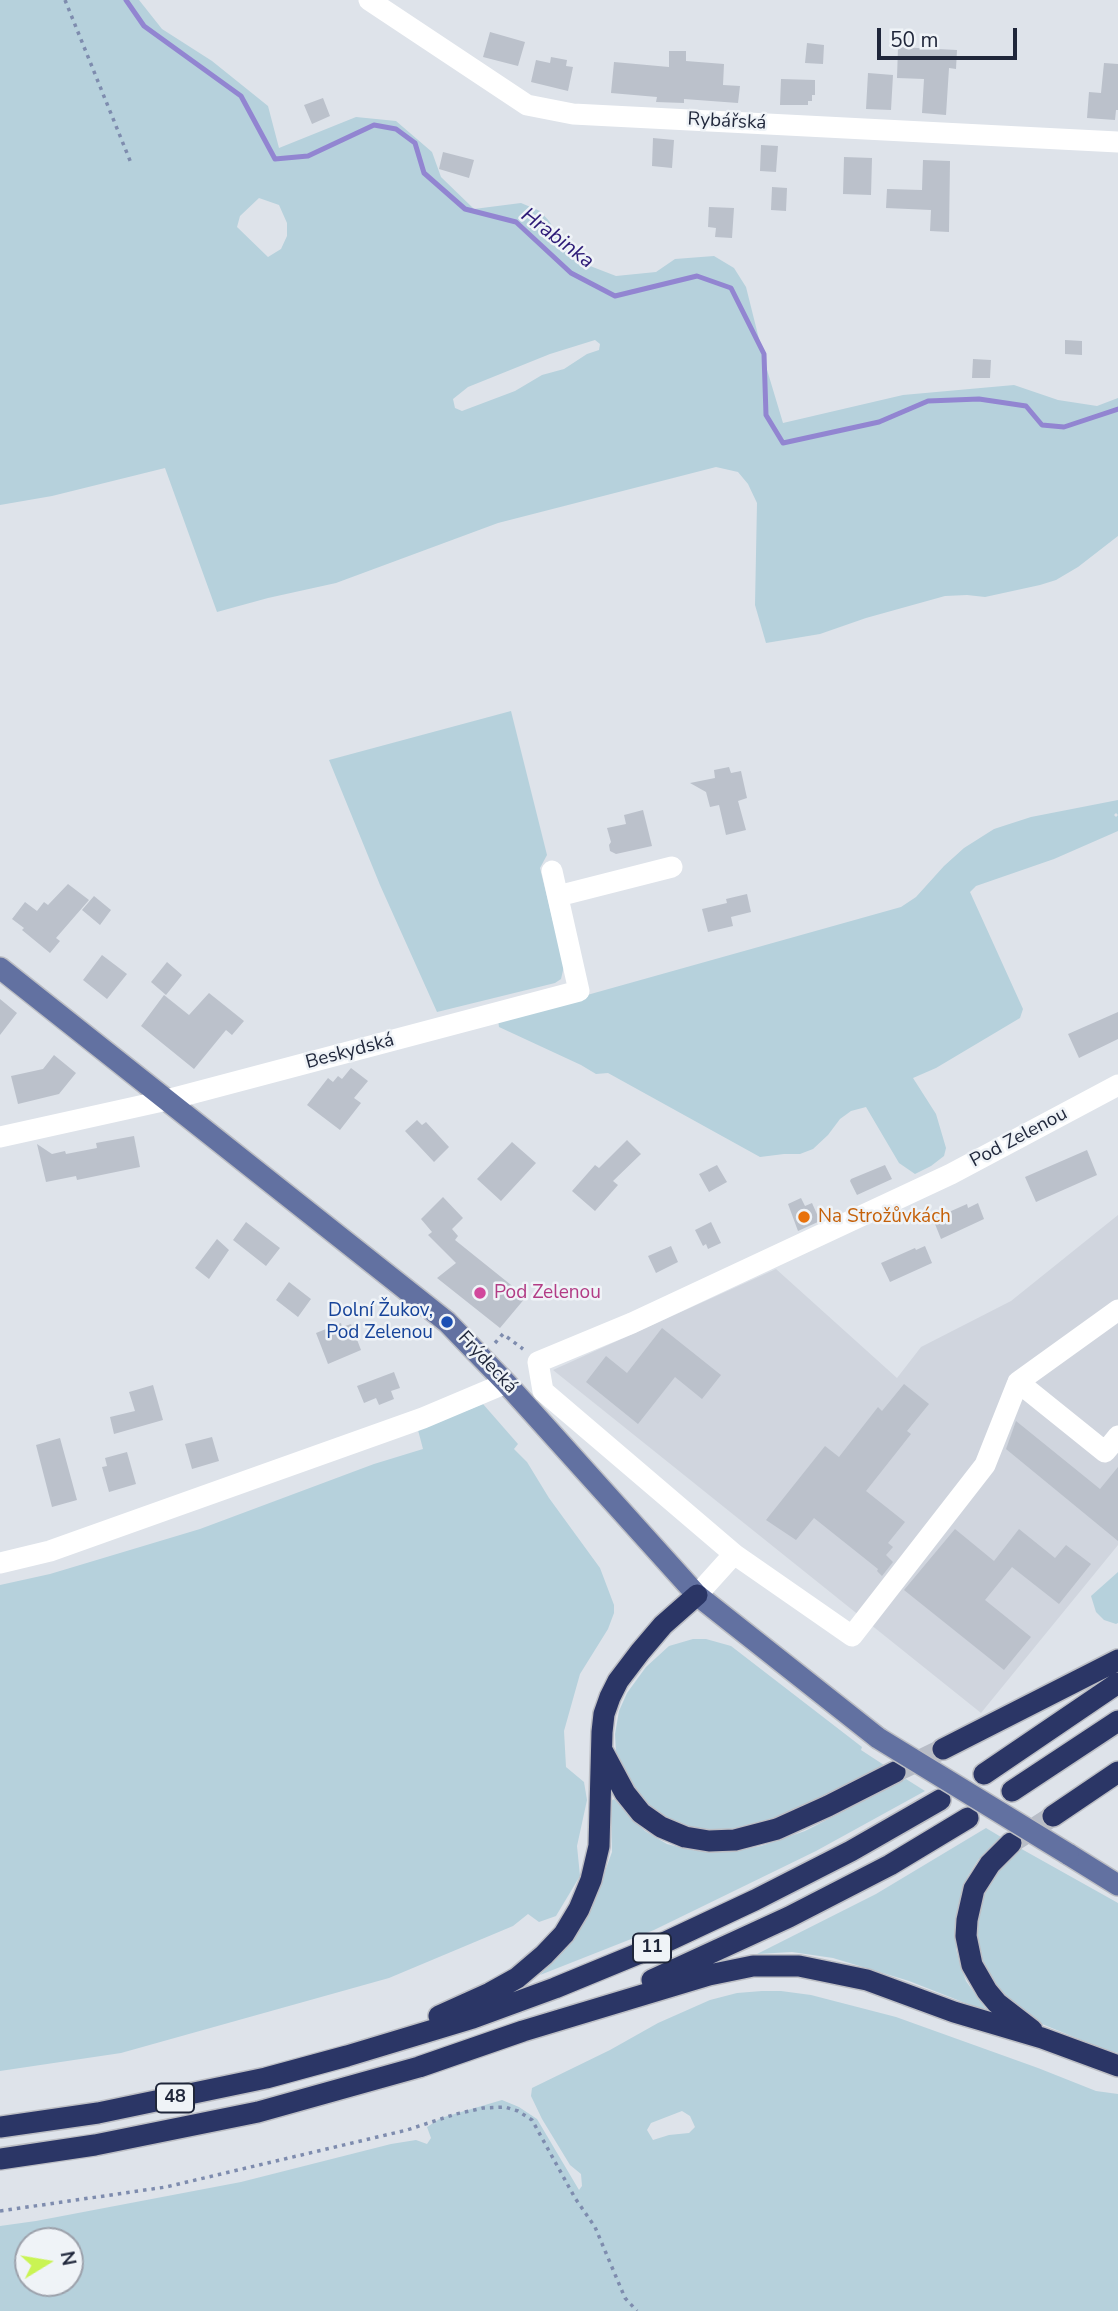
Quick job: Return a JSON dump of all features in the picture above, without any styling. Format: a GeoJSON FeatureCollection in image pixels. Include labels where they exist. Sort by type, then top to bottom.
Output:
{"type":"FeatureCollection","features":[{"type":"Feature","properties":{"kind":"highway"},"geometry":{"type":"LineString","coordinates":[[347,2056],[490,1993],[517,1978],[564,1934],[579,1909],[591,1880],[599,1846],[604,1714],[618,1681],[663,1625],[697,1595]]}},
{"type":"Feature","properties":{"kind":"highway"},"geometry":{"type":"LineString","coordinates":[[943,1749],[1118,1660]]}},
{"type":"Feature","properties":{"kind":"highway"},"geometry":{"type":"LineString","coordinates":[[984,1774],[1118,1683]]}},
{"type":"Feature","properties":{"kind":"highway"},"geometry":{"type":"LineString","coordinates":[[1012,1791],[1118,1721]]}},
{"type":"Feature","properties":{"kind":"highway"},"geometry":{"type":"LineString","coordinates":[[603,1750],[625,1793],[642,1813],[661,1827],[685,1837],[709,1841],[735,1840],[777,1829],[895,1772]]}},
{"type":"Feature","properties":{"kind":"highway"},"geometry":{"type":"LineString","coordinates":[[1053,1816],[1118,1772]]}},
{"type":"Feature","properties":{"kind":"highway","name":"11"},"geometry":{"type":"LineString","coordinates":[[347,2056],[473,2018],[657,1946],[851,1851],[940,1800]]}},
{"type":"Feature","properties":{"kind":"highway","name":"11"},"geometry":{"type":"LineString","coordinates":[[0,2159],[95,2145],[258,2112],[419,2067],[523,2031],[685,1966],[789,1917],[890,1865],[968,1818]]}},
{"type":"Feature","properties":{"kind":"highway"},"geometry":{"type":"LineString","coordinates":[[1011,1843],[990,1864],[974,1889],[967,1920],[968,1951],[972,1965],[997,2003],[1042,2038]]}},
{"type":"Feature","properties":{"kind":"highway"},"geometry":{"type":"LineString","coordinates":[[523,2031],[731,1969],[776,1965],[822,1969],[867,1980],[1118,2066]]}},
{"type":"Feature","properties":{"kind":"highway","name":"48"},"geometry":{"type":"LineString","coordinates":[[0,2127],[97,2113],[188,2095],[347,2056]]}},
{"type":"Feature","properties":{"kind":"main road","name":"Frýdecká"},"geometry":{"type":"LineString","coordinates":[[0,968],[447,1322],[506,1383],[697,1595],[878,1738],[1118,1885]]}},
{"type":"Feature","properties":{"kind":"street","name":"Rybářská"},"geometry":{"type":"LineString","coordinates":[[369,0],[527,106],[573,114],[1118,142]]}},
{"type":"Feature","properties":{"kind":"street"},"geometry":{"type":"LineString","coordinates":[[558,897],[672,867]]}},
{"type":"Feature","properties":{"kind":"street","name":"Beskydská"},"geometry":{"type":"LineString","coordinates":[[0,1137],[167,1100],[579,991],[552,871]]}},
{"type":"Feature","properties":{"kind":"street","name":"Pod Zelenou"},"geometry":{"type":"LineString","coordinates":[[538,1362],[643,1317],[951,1174],[1118,1086]]}},
{"type":"Feature","properties":{"kind":"street"},"geometry":{"type":"LineString","coordinates":[[538,1362],[543,1391],[734,1554],[852,1636],[985,1465],[1018,1382],[1118,1310]]}},
{"type":"Feature","properties":{"kind":"street"},"geometry":{"type":"LineString","coordinates":[[1018,1382],[1105,1452],[1118,1436]]}},
{"type":"Feature","properties":{"kind":"street"},"geometry":{"type":"LineString","coordinates":[[0,1563],[50,1551],[423,1418],[506,1383]]}},
{"type":"Feature","properties":{"kind":"street"},"geometry":{"type":"LineString","coordinates":[[697,1595],[734,1554]]}},
{"type":"Feature","properties":{"kind":"path"},"geometry":{"type":"LineString","coordinates":[[65,0],[131,163]]}},
{"type":"Feature","properties":{"kind":"path"},"geometry":{"type":"LineString","coordinates":[[482,1357],[503,1334],[538,1362]]}},
{"type":"Feature","properties":{"kind":"path"},"geometry":{"type":"LineString","coordinates":[[0,2211],[166,2188],[407,2130],[483,2108],[505,2107],[532,2120],[594,2227],[625,2298],[637,2311]]}},
{"type":"Feature","properties":{"kind":"shaded area"},"geometry":{"type":"Polygon","coordinates":[[[0,0],[139,0],[162,29],[212,61],[268,106],[279,148],[356,117],[396,121],[432,152],[441,177],[474,209],[521,203],[540,211],[572,259],[616,276],[656,272],[675,259],[714,256],[734,268],[746,287],[783,423],[903,395],[1014,385],[1058,400],[1097,406],[1118,398],[1118,536],[1078,567],[1056,580],[1040,585],[985,597],[945,596],[820,634],[766,643],[755,605],[757,503],[748,484],[738,472],[716,467],[498,523],[336,583],[217,612],[165,468],[52,496],[0,505],[0,0]],[[259,198],[240,216],[237,227],[268,257],[281,249],[287,236],[287,223],[279,205],[259,198]],[[595,340],[550,354],[468,387],[453,399],[455,408],[462,411],[515,391],[542,375],[564,369],[587,354],[599,350],[600,344],[595,340]]]}},
{"type":"Feature","properties":{"kind":"shaded area"},"geometry":{"type":"Polygon","coordinates":[[[511,711],[547,855],[540,868],[564,966],[561,979],[555,983],[437,1012],[380,885],[329,760],[511,711]]]}},
{"type":"Feature","properties":{"kind":"shaded area"},"geometry":{"type":"Polygon","coordinates":[[[1118,800],[1118,815],[1118,831],[1054,859],[976,886],[970,892],[1023,1009],[1020,1018],[936,1068],[913,1078],[936,1114],[946,1148],[944,1156],[915,1174],[899,1163],[866,1107],[851,1111],[840,1119],[813,1149],[800,1154],[760,1157],[608,1073],[596,1074],[499,1027],[498,1020],[901,907],[916,897],[964,848],[994,829],[1031,817],[1118,800]]]}},
{"type":"Feature","properties":{"kind":"shaded area"},"geometry":{"type":"Polygon","coordinates":[[[1118,1215],[1118,1545],[981,1713],[553,1370],[776,1269],[897,1378],[921,1347],[1011,1301],[1118,1215]]]}},
{"type":"Feature","properties":{"kind":"shaded area"},"geometry":{"type":"Polygon","coordinates":[[[483,1404],[518,1444],[514,1449],[527,1462],[549,1498],[600,1568],[614,1605],[608,1629],[580,1674],[564,1731],[566,1767],[584,1782],[587,1800],[577,1846],[580,1876],[556,1916],[539,1922],[528,1914],[513,1926],[389,1978],[121,2053],[0,2071],[0,1585],[50,1574],[200,1529],[374,1464],[423,1449],[418,1430],[483,1404]]]}},
{"type":"Feature","properties":{"kind":"shaded area"},"geometry":{"type":"Polygon","coordinates":[[[1118,1572],[1116,1624],[1104,1620],[1096,1612],[1091,1596],[1118,1572]]]}},
{"type":"Feature","properties":{"kind":"shaded area"},"geometry":{"type":"Polygon","coordinates":[[[693,1639],[706,1639],[731,1646],[862,1747],[861,1750],[887,1767],[788,1817],[739,1831],[686,1830],[645,1805],[622,1773],[616,1753],[615,1734],[619,1711],[627,1693],[646,1667],[669,1646],[693,1639]]]}},
{"type":"Feature","properties":{"kind":"shaded area"},"geometry":{"type":"Polygon","coordinates":[[[906,1779],[925,1791],[816,1851],[654,1930],[540,1975],[569,1945],[592,1907],[612,1852],[611,1801],[614,1799],[645,1831],[667,1844],[691,1850],[725,1852],[761,1846],[805,1831],[906,1779]]]}},
{"type":"Feature","properties":{"kind":"shaded area"},"geometry":{"type":"Polygon","coordinates":[[[986,1828],[1001,1837],[978,1860],[962,1890],[956,1949],[966,1981],[988,2012],[909,1981],[833,1958],[792,1952],[757,1954],[876,1894],[986,1828]]]}},
{"type":"Feature","properties":{"kind":"shaded area"},"geometry":{"type":"Polygon","coordinates":[[[1018,1847],[1118,1903],[1118,2053],[1032,2020],[1016,2009],[989,1980],[981,1962],[975,1933],[984,1887],[1018,1847]]]}},
{"type":"Feature","properties":{"kind":"shaded area"},"geometry":{"type":"Polygon","coordinates":[[[762,1991],[811,1995],[896,2017],[1096,2091],[1118,2094],[1118,2311],[0,2311],[0,2226],[241,2182],[391,2144],[416,2140],[427,2144],[431,2138],[427,2127],[441,2118],[502,2100],[537,2119],[579,2190],[582,2186],[581,2174],[570,2165],[542,2119],[531,2096],[532,2088],[658,2023],[710,2000],[737,1993],[762,1991]],[[682,2111],[651,2123],[647,2130],[653,2140],[689,2133],[695,2127],[690,2116],[682,2111]]]}},
{"type":"Feature","properties":{"kind":"building"},"geometry":{"type":"Polygon","coordinates":[[[490,32],[525,42],[518,66],[483,57],[490,32]]]}},
{"type":"Feature","properties":{"kind":"building"},"geometry":{"type":"Polygon","coordinates":[[[807,43],[824,45],[823,64],[805,63],[807,43]]]}},
{"type":"Feature","properties":{"kind":"building"},"geometry":{"type":"Polygon","coordinates":[[[898,47],[957,50],[956,69],[949,68],[946,115],[922,113],[924,79],[897,78],[898,47]]]}},
{"type":"Feature","properties":{"kind":"building"},"geometry":{"type":"Polygon","coordinates":[[[669,51],[686,51],[686,61],[724,64],[723,85],[740,86],[738,103],[684,99],[684,103],[656,102],[657,97],[611,93],[614,62],[669,67],[669,51]]]}},
{"type":"Feature","properties":{"kind":"building"},"geometry":{"type":"Polygon","coordinates":[[[551,57],[567,60],[566,66],[573,67],[568,91],[531,82],[536,60],[550,63],[551,57]]]}},
{"type":"Feature","properties":{"kind":"building"},"geometry":{"type":"Polygon","coordinates":[[[1104,63],[1118,64],[1118,110],[1115,120],[1087,118],[1089,92],[1101,93],[1104,63]]]}},
{"type":"Feature","properties":{"kind":"building"},"geometry":{"type":"Polygon","coordinates":[[[868,73],[893,75],[891,110],[866,109],[868,73]]]}},
{"type":"Feature","properties":{"kind":"building"},"geometry":{"type":"Polygon","coordinates":[[[781,79],[815,80],[815,95],[812,95],[812,101],[808,101],[808,105],[780,105],[781,79]]]}},
{"type":"Feature","properties":{"kind":"building"},"geometry":{"type":"Polygon","coordinates":[[[323,98],[330,116],[312,124],[304,105],[323,98]]]}},
{"type":"Feature","properties":{"kind":"building"},"geometry":{"type":"Polygon","coordinates":[[[653,138],[674,140],[672,168],[652,166],[653,138]]]}},
{"type":"Feature","properties":{"kind":"building"},"geometry":{"type":"Polygon","coordinates":[[[761,145],[778,146],[776,172],[760,171],[761,145]]]}},
{"type":"Feature","properties":{"kind":"building"},"geometry":{"type":"Polygon","coordinates":[[[443,152],[474,160],[469,178],[439,169],[443,152]]]}},
{"type":"Feature","properties":{"kind":"building"},"geometry":{"type":"Polygon","coordinates":[[[844,157],[872,158],[871,195],[843,194],[844,157]]]}},
{"type":"Feature","properties":{"kind":"building"},"geometry":{"type":"Polygon","coordinates":[[[923,160],[950,161],[949,232],[930,231],[931,210],[886,208],[887,189],[922,190],[923,160]]]}},
{"type":"Feature","properties":{"kind":"building"},"geometry":{"type":"Polygon","coordinates":[[[772,187],[787,188],[786,211],[771,210],[772,187]]]}},
{"type":"Feature","properties":{"kind":"building"},"geometry":{"type":"Polygon","coordinates":[[[709,207],[734,208],[732,238],[715,237],[716,228],[708,227],[709,207]]]}},
{"type":"Feature","properties":{"kind":"building"},"geometry":{"type":"Polygon","coordinates":[[[1065,340],[1082,341],[1082,355],[1065,354],[1065,340]]]}},
{"type":"Feature","properties":{"kind":"building"},"geometry":{"type":"Polygon","coordinates":[[[973,359],[991,360],[990,378],[972,378],[973,359]]]}},
{"type":"Feature","properties":{"kind":"building"},"geometry":{"type":"Polygon","coordinates":[[[729,767],[731,773],[741,771],[747,798],[738,801],[746,830],[726,835],[719,805],[710,807],[706,792],[690,783],[715,778],[714,770],[729,767]]]}},
{"type":"Feature","properties":{"kind":"building"},"geometry":{"type":"Polygon","coordinates":[[[643,810],[652,846],[616,854],[610,851],[611,842],[607,828],[626,824],[624,815],[643,810]]]}},
{"type":"Feature","properties":{"kind":"building"},"geometry":{"type":"Polygon","coordinates":[[[68,884],[89,900],[56,938],[60,941],[50,953],[12,919],[25,902],[37,911],[44,902],[48,905],[68,884]]]}},
{"type":"Feature","properties":{"kind":"building"},"geometry":{"type":"Polygon","coordinates":[[[747,894],[751,912],[731,917],[733,926],[708,932],[702,909],[727,903],[726,899],[747,894]]]}},
{"type":"Feature","properties":{"kind":"building"},"geometry":{"type":"Polygon","coordinates":[[[94,896],[111,910],[100,925],[82,910],[94,896]]]}},
{"type":"Feature","properties":{"kind":"building"},"geometry":{"type":"Polygon","coordinates":[[[102,955],[127,974],[107,999],[83,980],[102,955]]]}},
{"type":"Feature","properties":{"kind":"building"},"geometry":{"type":"Polygon","coordinates":[[[167,962],[182,975],[166,995],[151,982],[167,962]]]}},
{"type":"Feature","properties":{"kind":"building"},"geometry":{"type":"Polygon","coordinates":[[[209,993],[244,1021],[232,1035],[226,1030],[194,1069],[141,1026],[164,995],[189,1015],[209,993]]]}},
{"type":"Feature","properties":{"kind":"building"},"geometry":{"type":"Polygon","coordinates":[[[0,999],[17,1013],[0,1035],[0,999]]]}},
{"type":"Feature","properties":{"kind":"building"},"geometry":{"type":"Polygon","coordinates":[[[1118,1012],[1118,1039],[1079,1058],[1068,1034],[1118,1012]]]}},
{"type":"Feature","properties":{"kind":"building"},"geometry":{"type":"Polygon","coordinates":[[[54,1055],[76,1073],[59,1094],[18,1104],[11,1076],[43,1069],[54,1055]]]}},
{"type":"Feature","properties":{"kind":"building"},"geometry":{"type":"Polygon","coordinates":[[[351,1068],[368,1081],[354,1098],[361,1103],[340,1130],[307,1105],[328,1078],[333,1082],[338,1076],[342,1079],[351,1068]]]}},
{"type":"Feature","properties":{"kind":"building"},"geometry":{"type":"Polygon","coordinates":[[[417,1120],[422,1125],[426,1122],[449,1147],[434,1162],[405,1131],[417,1120]]]}},
{"type":"Feature","properties":{"kind":"building"},"geometry":{"type":"Polygon","coordinates":[[[134,1136],[140,1167],[77,1180],[76,1176],[46,1182],[37,1144],[52,1154],[65,1151],[66,1154],[97,1148],[96,1143],[134,1136]]]}},
{"type":"Feature","properties":{"kind":"building"},"geometry":{"type":"Polygon","coordinates":[[[627,1140],[641,1154],[613,1181],[618,1185],[595,1211],[572,1191],[595,1165],[599,1168],[627,1140]]]}},
{"type":"Feature","properties":{"kind":"building"},"geometry":{"type":"Polygon","coordinates":[[[512,1142],[536,1163],[501,1201],[477,1179],[512,1142]]]}},
{"type":"Feature","properties":{"kind":"building"},"geometry":{"type":"Polygon","coordinates":[[[1087,1150],[1097,1175],[1036,1202],[1025,1177],[1087,1150]]]}},
{"type":"Feature","properties":{"kind":"building"},"geometry":{"type":"Polygon","coordinates":[[[717,1165],[727,1182],[709,1192],[699,1174],[717,1165]]]}},
{"type":"Feature","properties":{"kind":"building"},"geometry":{"type":"Polygon","coordinates":[[[885,1165],[892,1179],[857,1195],[851,1179],[885,1165]]]}},
{"type":"Feature","properties":{"kind":"building"},"geometry":{"type":"Polygon","coordinates":[[[443,1197],[463,1218],[452,1229],[458,1236],[455,1240],[526,1297],[500,1328],[437,1278],[456,1263],[428,1235],[432,1232],[421,1219],[443,1197]]]}},
{"type":"Feature","properties":{"kind":"building"},"geometry":{"type":"Polygon","coordinates":[[[801,1198],[805,1206],[812,1203],[820,1221],[798,1231],[788,1204],[801,1198]]]}},
{"type":"Feature","properties":{"kind":"building"},"geometry":{"type":"Polygon","coordinates":[[[978,1203],[984,1219],[941,1239],[933,1219],[967,1204],[968,1208],[978,1203]]]}},
{"type":"Feature","properties":{"kind":"building"},"geometry":{"type":"Polygon","coordinates":[[[246,1222],[280,1248],[266,1266],[233,1240],[246,1222]]]}},
{"type":"Feature","properties":{"kind":"building"},"geometry":{"type":"Polygon","coordinates":[[[711,1222],[721,1243],[708,1249],[706,1244],[703,1246],[695,1230],[711,1222]]]}},
{"type":"Feature","properties":{"kind":"building"},"geometry":{"type":"Polygon","coordinates":[[[217,1239],[229,1250],[209,1279],[195,1268],[217,1239]]]}},
{"type":"Feature","properties":{"kind":"building"},"geometry":{"type":"Polygon","coordinates":[[[671,1246],[678,1262],[656,1273],[648,1256],[671,1246]]]}},
{"type":"Feature","properties":{"kind":"building"},"geometry":{"type":"Polygon","coordinates":[[[925,1246],[932,1263],[890,1282],[881,1263],[925,1246]]]}},
{"type":"Feature","properties":{"kind":"building"},"geometry":{"type":"Polygon","coordinates":[[[289,1282],[311,1299],[298,1317],[276,1300],[289,1282]]]}},
{"type":"Feature","properties":{"kind":"building"},"geometry":{"type":"Polygon","coordinates":[[[341,1323],[342,1327],[351,1324],[361,1350],[328,1364],[316,1333],[341,1323]]]}},
{"type":"Feature","properties":{"kind":"building"},"geometry":{"type":"Polygon","coordinates":[[[662,1328],[721,1375],[702,1399],[675,1377],[638,1424],[586,1382],[606,1356],[627,1373],[662,1328]]]}},
{"type":"Feature","properties":{"kind":"building"},"geometry":{"type":"Polygon","coordinates":[[[394,1372],[400,1388],[391,1391],[394,1399],[379,1405],[376,1398],[364,1403],[357,1386],[394,1372]]]}},
{"type":"Feature","properties":{"kind":"building"},"geometry":{"type":"Polygon","coordinates":[[[904,1384],[929,1404],[907,1431],[911,1434],[866,1491],[905,1522],[888,1543],[893,1547],[886,1555],[893,1562],[882,1576],[878,1569],[814,1518],[796,1540],[766,1520],[825,1446],[839,1457],[878,1407],[882,1411],[904,1384]]]}},
{"type":"Feature","properties":{"kind":"building"},"geometry":{"type":"Polygon","coordinates":[[[153,1385],[163,1420],[114,1434],[110,1417],[135,1411],[129,1392],[153,1385]]]}},
{"type":"Feature","properties":{"kind":"building"},"geometry":{"type":"Polygon","coordinates":[[[1016,1421],[1100,1489],[1118,1467],[1118,1541],[1006,1449],[1016,1421]]]}},
{"type":"Feature","properties":{"kind":"building"},"geometry":{"type":"Polygon","coordinates":[[[212,1437],[219,1461],[192,1469],[185,1444],[212,1437]]]}},
{"type":"Feature","properties":{"kind":"building"},"geometry":{"type":"Polygon","coordinates":[[[60,1438],[77,1500],[52,1507],[36,1445],[60,1438]]]}},
{"type":"Feature","properties":{"kind":"building"},"geometry":{"type":"Polygon","coordinates":[[[127,1452],[136,1484],[109,1492],[102,1467],[107,1466],[105,1458],[127,1452]]]}},
{"type":"Feature","properties":{"kind":"building"},"geometry":{"type":"Polygon","coordinates":[[[955,1529],[994,1561],[1019,1529],[1055,1558],[1066,1545],[1091,1564],[1059,1604],[1012,1567],[985,1600],[1031,1637],[1004,1670],[904,1590],[955,1529]]]}},
{"type":"Feature","properties":{"kind":"waterway","name":"Hrabinka"},"geometry":{"type":"LineString","coordinates":[[126,0],[144,26],[241,96],[275,159],[308,156],[374,125],[396,129],[415,143],[424,173],[465,209],[516,222],[571,273],[615,296],[697,276],[731,288],[764,354],[766,415],[783,443],[879,422],[928,401],[979,399],[1026,406],[1042,425],[1064,427],[1118,409]]}},
{"type":"Feature","properties":{"kind":"tunnel"},"geometry":{"type":"LineString","coordinates":[[895,1772],[943,1749]]}},
{"type":"Feature","properties":{"kind":"tunnel"},"geometry":{"type":"LineString","coordinates":[[1011,1843],[1053,1816]]}},
{"type":"Feature","properties":{"kind":"place","name":"Na Strožůvkách"},"geometry":{"type":"Point","coordinates":[804,1217]}},
{"type":"Feature","properties":{"kind":"place","name":"Pod Zelenou"},"geometry":{"type":"Point","coordinates":[480,1293]}},
{"type":"Feature","properties":{"kind":"place","name":"Dolní Žukov, Pod Zelenou"},"geometry":{"type":"Point","coordinates":[447,1322]}}]}
